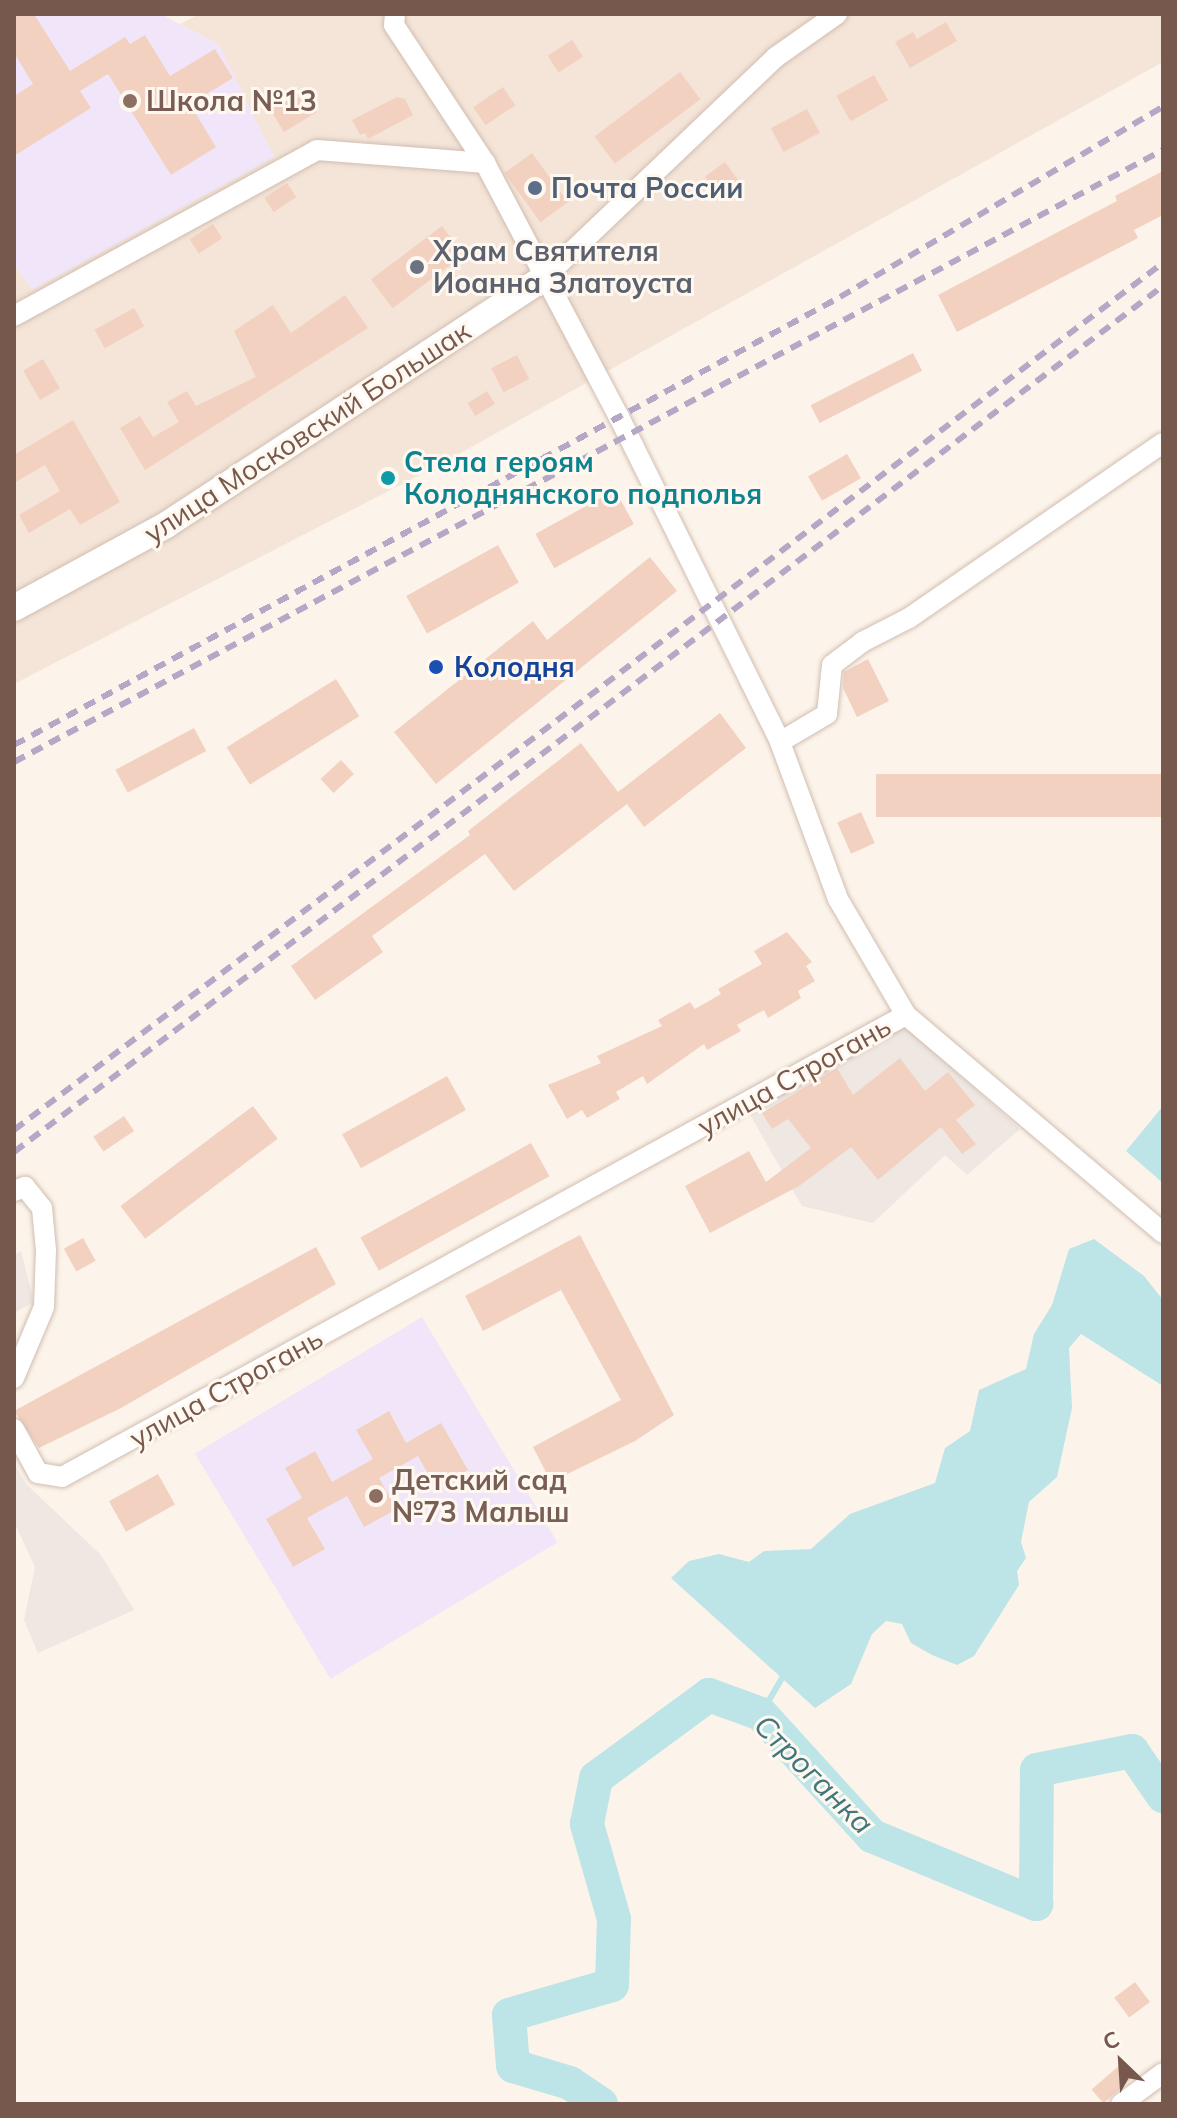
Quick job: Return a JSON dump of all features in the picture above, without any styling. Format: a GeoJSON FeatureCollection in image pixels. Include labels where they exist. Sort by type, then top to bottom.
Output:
{"type":"FeatureCollection","features":[{"type":"Feature","properties":{"kind":"street","name":"улица Строгань"},"geometry":{"type":"LineString","coordinates":[[14,1429],[38,1473],[62,1477],[906,1015],[838,899],[780,742],[545,277],[485,163],[394,25],[395,14]]}},
{"type":"Feature","properties":{"kind":"street","name":"улица Московский Большак"},"geometry":{"type":"LineString","coordinates":[[14,608],[166,525],[545,277],[765,67],[837,14]]}},
{"type":"Feature","properties":{"kind":"street"},"geometry":{"type":"LineString","coordinates":[[14,316],[317,150],[485,163]]}},
{"type":"Feature","properties":{"kind":"street"},"geometry":{"type":"LineString","coordinates":[[780,742],[827,714],[832,665],[862,642],[909,618],[1163,443]]}},
{"type":"Feature","properties":{"kind":"street"},"geometry":{"type":"LineString","coordinates":[[906,1015],[1163,1233]]}},
{"type":"Feature","properties":{"kind":"street"},"geometry":{"type":"LineString","coordinates":[[14,1191],[25,1187],[42,1208],[46,1250],[44,1307],[14,1378]]}},
{"type":"Feature","properties":{"kind":"street"},"geometry":{"type":"LineString","coordinates":[[1121,2104],[1163,2073]]}},
{"type":"Feature","properties":{"kind":"shaded area","name":"Школа №13"},"geometry":{"type":"Polygon","coordinates":[[[14,14],[161,14],[219,45],[274,157],[32,290],[14,264],[14,14]]]}},
{"type":"Feature","properties":{"kind":"shaded area"},"geometry":{"type":"Polygon","coordinates":[[[199,14],[1163,14],[1163,62],[439,465],[14,684],[14,264],[32,290],[219,45],[180,24],[199,14]]]}},
{"type":"Feature","properties":{"kind":"shaded area"},"geometry":{"type":"Polygon","coordinates":[[[904,1025],[1020,1129],[967,1175],[945,1155],[873,1223],[802,1206],[748,1111],[904,1025]]]}},
{"type":"Feature","properties":{"kind":"shaded area"},"geometry":{"type":"Polygon","coordinates":[[[21,1251],[34,1302],[14,1313],[14,1255],[21,1251]]]}},
{"type":"Feature","properties":{"kind":"shaded area","name":"Детский сад №73 Малыш"},"geometry":{"type":"Polygon","coordinates":[[[422,1317],[557,1542],[330,1679],[195,1453],[422,1317]]]}},
{"type":"Feature","properties":{"kind":"shaded area"},"geometry":{"type":"Polygon","coordinates":[[[14,1463],[26,1484],[101,1555],[134,1610],[38,1653],[24,1620],[35,1567],[14,1522],[14,1463]]]}},
{"type":"Feature","properties":{"kind":"water"},"geometry":{"type":"Polygon","coordinates":[[[1163,1106],[1163,1183],[1126,1151],[1163,1106]]]}},
{"type":"Feature","properties":{"kind":"water"},"geometry":{"type":"Polygon","coordinates":[[[1094,1239],[1144,1276],[1163,1300],[1163,1386],[1081,1334],[1069,1348],[1072,1408],[1057,1477],[1029,1502],[1021,1542],[1026,1558],[1017,1571],[1019,1585],[974,1656],[957,1665],[911,1643],[902,1624],[886,1621],[872,1634],[851,1684],[815,1708],[671,1578],[689,1561],[719,1554],[749,1562],[764,1551],[811,1549],[850,1514],[935,1483],[945,1448],[970,1431],[979,1390],[1026,1369],[1034,1334],[1052,1305],[1069,1249],[1094,1239]]]}},
{"type":"Feature","properties":{"kind":"building"},"geometry":{"type":"Polygon","coordinates":[[[14,14],[34,14],[70,71],[125,37],[130,44],[145,35],[170,76],[215,49],[233,78],[190,104],[216,147],[171,175],[108,74],[80,91],[91,108],[14,156],[14,96],[33,84],[14,53],[14,14]]]}},
{"type":"Feature","properties":{"kind":"building"},"geometry":{"type":"Polygon","coordinates":[[[946,22],[957,41],[910,68],[895,42],[913,32],[917,39],[946,22]]]}},
{"type":"Feature","properties":{"kind":"building"},"geometry":{"type":"Polygon","coordinates":[[[572,40],[583,57],[559,73],[548,56],[572,40]]]}},
{"type":"Feature","properties":{"kind":"building"},"geometry":{"type":"Polygon","coordinates":[[[680,72],[700,99],[615,164],[595,136],[680,72]]]}},
{"type":"Feature","properties":{"kind":"building"},"geometry":{"type":"Polygon","coordinates":[[[874,75],[888,100],[850,121],[836,96],[874,75]]]}},
{"type":"Feature","properties":{"kind":"building"},"geometry":{"type":"Polygon","coordinates":[[[503,87],[515,105],[485,125],[473,107],[503,87]]]}},
{"type":"Feature","properties":{"kind":"building"},"geometry":{"type":"Polygon","coordinates":[[[306,93],[317,112],[284,132],[268,106],[284,96],[289,104],[306,93]]]}},
{"type":"Feature","properties":{"kind":"building"},"geometry":{"type":"Polygon","coordinates":[[[397,97],[405,99],[413,115],[368,139],[365,133],[360,135],[352,120],[397,97]]]}},
{"type":"Feature","properties":{"kind":"building"},"geometry":{"type":"Polygon","coordinates":[[[807,109],[820,133],[783,152],[771,128],[807,109]]]}},
{"type":"Feature","properties":{"kind":"building","name":"Почта России"},"geometry":{"type":"Polygon","coordinates":[[[532,153],[568,202],[540,222],[504,173],[532,153]]]}},
{"type":"Feature","properties":{"kind":"building"},"geometry":{"type":"Polygon","coordinates":[[[725,162],[738,180],[718,194],[705,177],[725,162]]]}},
{"type":"Feature","properties":{"kind":"building"},"geometry":{"type":"Polygon","coordinates":[[[1163,171],[1163,215],[1134,230],[1138,238],[957,332],[938,295],[1117,201],[1115,196],[1163,171]]]}},
{"type":"Feature","properties":{"kind":"building"},"geometry":{"type":"Polygon","coordinates":[[[287,183],[296,197],[274,212],[264,198],[287,183]]]}},
{"type":"Feature","properties":{"kind":"building"},"geometry":{"type":"Polygon","coordinates":[[[213,224],[222,238],[199,254],[190,239],[213,224]]]}},
{"type":"Feature","properties":{"kind":"building","name":"Храм Святителя Иоанна Златоуста"},"geometry":{"type":"Polygon","coordinates":[[[442,226],[464,255],[393,308],[371,280],[442,226]]]}},
{"type":"Feature","properties":{"kind":"building"},"geometry":{"type":"Polygon","coordinates":[[[345,295],[368,328],[145,470],[120,428],[140,416],[153,437],[179,422],[167,402],[187,391],[196,406],[256,377],[234,331],[273,305],[291,333],[345,295]]]}},
{"type":"Feature","properties":{"kind":"building"},"geometry":{"type":"Polygon","coordinates":[[[134,308],[144,326],[105,348],[95,330],[134,308]]]}},
{"type":"Feature","properties":{"kind":"building"},"geometry":{"type":"Polygon","coordinates":[[[913,353],[922,371],[820,423],[811,405],[913,353]]]}},
{"type":"Feature","properties":{"kind":"building"},"geometry":{"type":"Polygon","coordinates":[[[517,355],[529,379],[503,392],[491,368],[517,355]]]}},
{"type":"Feature","properties":{"kind":"building"},"geometry":{"type":"Polygon","coordinates":[[[43,359],[60,388],[40,400],[23,370],[43,359]]]}},
{"type":"Feature","properties":{"kind":"building"},"geometry":{"type":"Polygon","coordinates":[[[487,391],[495,404],[475,416],[467,403],[487,391]]]}},
{"type":"Feature","properties":{"kind":"building"},"geometry":{"type":"Polygon","coordinates":[[[73,420],[120,502],[80,525],[70,509],[29,533],[19,515],[60,491],[45,465],[14,483],[14,455],[73,420]]]}},
{"type":"Feature","properties":{"kind":"building"},"geometry":{"type":"Polygon","coordinates":[[[847,454],[861,478],[822,501],[808,476],[847,454]]]}},
{"type":"Feature","properties":{"kind":"building"},"geometry":{"type":"Polygon","coordinates":[[[615,490],[634,524],[554,568],[535,534],[615,490]]]}},
{"type":"Feature","properties":{"kind":"building"},"geometry":{"type":"Polygon","coordinates":[[[498,545],[519,583],[427,634],[406,596],[498,545]]]}},
{"type":"Feature","properties":{"kind":"building"},"geometry":{"type":"Polygon","coordinates":[[[650,557],[677,591],[436,784],[394,732],[533,621],[547,640],[650,557]]]}},
{"type":"Feature","properties":{"kind":"building"},"geometry":{"type":"Polygon","coordinates":[[[868,659],[889,701],[857,717],[843,688],[844,672],[868,659]]]}},
{"type":"Feature","properties":{"kind":"building"},"geometry":{"type":"Polygon","coordinates":[[[336,679],[359,716],[250,785],[227,747],[336,679]]]}},
{"type":"Feature","properties":{"kind":"building"},"geometry":{"type":"Polygon","coordinates":[[[720,713],[746,748],[644,827],[627,804],[514,891],[485,854],[372,936],[383,952],[315,1000],[291,966],[470,835],[468,831],[581,743],[618,792],[720,713]]]}},
{"type":"Feature","properties":{"kind":"building"},"geometry":{"type":"Polygon","coordinates":[[[194,728],[206,751],[128,793],[115,770],[194,728]]]}},
{"type":"Feature","properties":{"kind":"building"},"geometry":{"type":"Polygon","coordinates":[[[341,760],[354,774],[333,793],[321,779],[341,760]]]}},
{"type":"Feature","properties":{"kind":"building"},"geometry":{"type":"Polygon","coordinates":[[[876,774],[1163,774],[1163,817],[876,817],[876,774]]]}},
{"type":"Feature","properties":{"kind":"building"},"geometry":{"type":"Polygon","coordinates":[[[861,812],[875,843],[851,854],[837,823],[861,812]]]}},
{"type":"Feature","properties":{"kind":"building"},"geometry":{"type":"Polygon","coordinates":[[[787,932],[812,962],[806,966],[815,981],[798,991],[801,998],[768,1018],[764,1010],[737,1025],[741,1031],[707,1050],[704,1044],[647,1084],[643,1076],[616,1092],[620,1099],[587,1118],[582,1110],[567,1119],[548,1085],[601,1063],[597,1056],[662,1026],[658,1020],[690,1002],[695,1009],[721,994],[718,989],[762,964],[754,951],[787,932]]]}},
{"type":"Feature","properties":{"kind":"building"},"geometry":{"type":"Polygon","coordinates":[[[900,1058],[925,1091],[948,1072],[975,1105],[956,1120],[976,1144],[962,1154],[941,1127],[878,1180],[851,1147],[799,1186],[710,1233],[685,1186],[749,1151],[766,1182],[811,1148],[788,1119],[772,1129],[762,1113],[837,1068],[853,1095],[900,1058]]]}},
{"type":"Feature","properties":{"kind":"building"},"geometry":{"type":"Polygon","coordinates":[[[447,1076],[466,1110],[361,1168],[342,1134],[447,1076]]]}},
{"type":"Feature","properties":{"kind":"building"},"geometry":{"type":"Polygon","coordinates":[[[253,1106],[278,1139],[145,1239],[120,1206],[253,1106]]]}},
{"type":"Feature","properties":{"kind":"building"},"geometry":{"type":"Polygon","coordinates":[[[124,1116],[134,1131],[103,1152],[93,1137],[124,1116]]]}},
{"type":"Feature","properties":{"kind":"building"},"geometry":{"type":"Polygon","coordinates":[[[531,1143],[549,1176],[379,1271],[360,1238],[531,1143]]]}},
{"type":"Feature","properties":{"kind":"building"},"geometry":{"type":"Polygon","coordinates":[[[580,1235],[674,1415],[635,1441],[551,1482],[533,1447],[621,1400],[561,1290],[483,1331],[465,1296],[580,1235]]]}},
{"type":"Feature","properties":{"kind":"building"},"geometry":{"type":"Polygon","coordinates":[[[83,1238],[96,1261],[76,1271],[64,1249],[83,1238]]]}},
{"type":"Feature","properties":{"kind":"building"},"geometry":{"type":"Polygon","coordinates":[[[316,1247],[336,1284],[121,1408],[39,1448],[14,1411],[316,1247]]]}},
{"type":"Feature","properties":{"kind":"building"},"geometry":{"type":"Polygon","coordinates":[[[389,1411],[406,1443],[441,1423],[468,1470],[436,1488],[418,1456],[379,1478],[397,1509],[364,1527],[347,1496],[307,1518],[325,1549],[293,1567],[266,1519],[302,1498],[285,1468],[315,1451],[332,1482],[373,1459],[356,1430],[389,1411]]]}},
{"type":"Feature","properties":{"kind":"building"},"geometry":{"type":"Polygon","coordinates":[[[158,1474],[175,1505],[126,1532],[109,1501],[158,1474]]]}},
{"type":"Feature","properties":{"kind":"building"},"geometry":{"type":"Polygon","coordinates":[[[1135,1982],[1150,2002],[1129,2018],[1114,1998],[1135,1982]]]}},
{"type":"Feature","properties":{"kind":"building"},"geometry":{"type":"Polygon","coordinates":[[[1121,2064],[1133,2078],[1103,2103],[1092,2090],[1121,2064]]]}},
{"type":"Feature","properties":{"kind":"waterway"},"geometry":{"type":"LineString","coordinates":[[761,1714],[782,1678]]}},
{"type":"Feature","properties":{"kind":"waterway","name":"Строганка"},"geometry":{"type":"LineString","coordinates":[[601,2104],[570,2083],[513,2066],[509,2015],[612,1985],[614,1919],[587,1824],[596,1778],[709,1695],[761,1714],[872,1836],[1036,1904],[1037,1770],[1132,1751],[1163,1796]]}},
{"type":"Feature","properties":{"kind":"railway"},"geometry":{"type":"LineString","coordinates":[[14,745],[840,297],[1163,107]]}},
{"type":"Feature","properties":{"kind":"railway"},"geometry":{"type":"LineString","coordinates":[[14,762],[1163,150]]}},
{"type":"Feature","properties":{"kind":"railway"},"geometry":{"type":"LineString","coordinates":[[14,1130],[1163,263]]}},
{"type":"Feature","properties":{"kind":"railway"},"geometry":{"type":"LineString","coordinates":[[14,1152],[1163,286]]}},
{"type":"Feature","properties":{"kind":"place","name":"Школа №13"},"geometry":{"type":"Point","coordinates":[130,101]}},
{"type":"Feature","properties":{"kind":"place","name":"Почта России"},"geometry":{"type":"Point","coordinates":[535,188]}},
{"type":"Feature","properties":{"kind":"place","name":"Храм Святителя Иоанна Златоуста"},"geometry":{"type":"Point","coordinates":[417,267]}},
{"type":"Feature","properties":{"kind":"place","name":"Стела героям Колоднянского подполья"},"geometry":{"type":"Point","coordinates":[388,478]}},
{"type":"Feature","properties":{"kind":"place","name":"Колодня"},"geometry":{"type":"Point","coordinates":[436,667]}},
{"type":"Feature","properties":{"kind":"place","name":"Детский сад №73 Малыш"},"geometry":{"type":"Point","coordinates":[376,1496]}}]}
